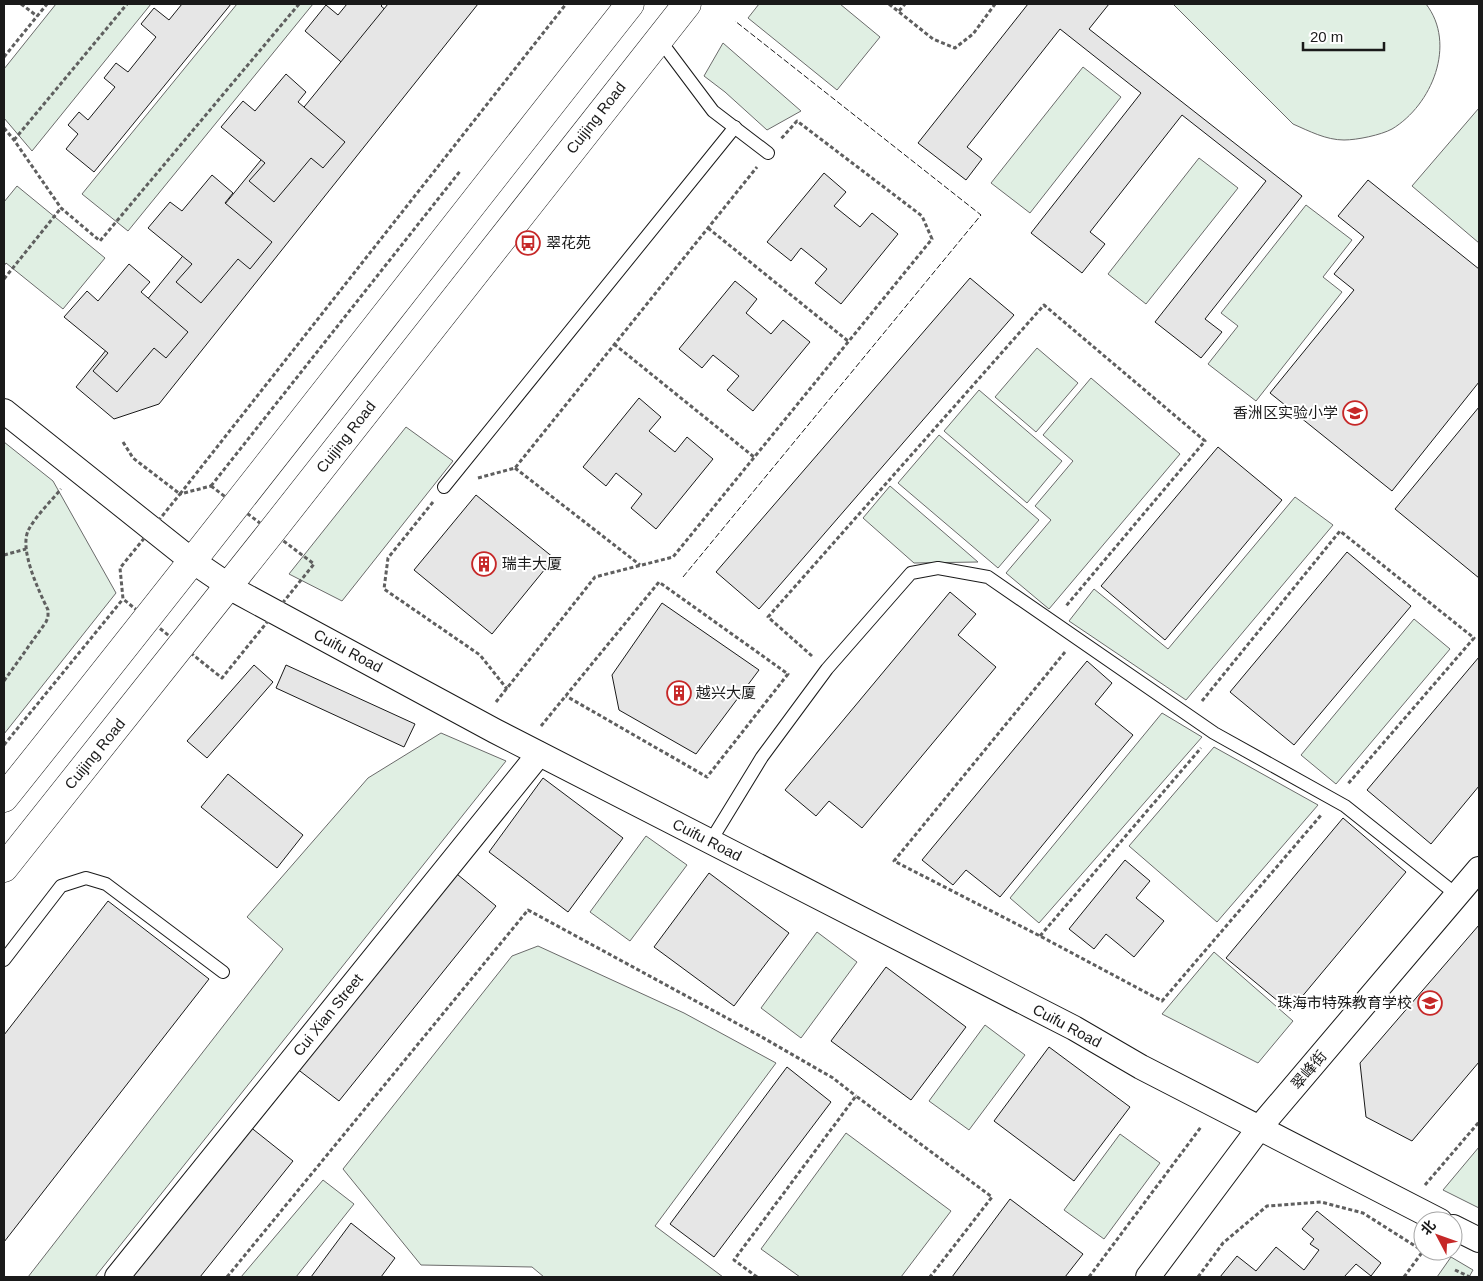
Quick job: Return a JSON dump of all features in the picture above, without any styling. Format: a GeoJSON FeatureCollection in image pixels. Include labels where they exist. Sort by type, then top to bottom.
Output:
{"type":"FeatureCollection","features":[{"type":"Feature","properties":{"kind":"main road"},"geometry":{"type":"LineString","coordinates":[[4,798],[148,618],[630,4]]}},
{"type":"Feature","properties":{"kind":"main road","name":"Cuijing Road"},"geometry":{"type":"LineString","coordinates":[[4,868],[687,4]]}},
{"type":"Feature","properties":{"kind":"street","name":"Cuifu Road"},"geometry":{"type":"LineString","coordinates":[[4,411],[192,560],[238,592],[480,723],[1074,1028],[1141,1067],[1421,1211]]}},
{"type":"Feature","properties":{"kind":"street","name":"Cui Xian Street"},"geometry":{"type":"LineString","coordinates":[[117,1277],[532,750]]}},
{"type":"Feature","properties":{"kind":"street","name":"翠峰街"},"geometry":{"type":"LineString","coordinates":[[1148,1277],[1260,1127],[1479,869]]}},
{"type":"Feature","properties":{"kind":"street"},"geometry":{"type":"LineString","coordinates":[[1463,1232],[1479,1240]]}},
{"type":"Feature","properties":{"kind":"lane"},"geometry":{"type":"LineString","coordinates":[[659,39],[713,111],[768,153]]}},
{"type":"Feature","properties":{"kind":"lane"},"geometry":{"type":"LineString","coordinates":[[444,487],[735,127]]}},
{"type":"Feature","properties":{"kind":"lane"},"geometry":{"type":"LineString","coordinates":[[710,842],[762,757],[827,669],[911,574],[938,568],[988,577],[1214,733],[1345,806],[1457,895]]}},
{"type":"Feature","properties":{"kind":"lane"},"geometry":{"type":"LineString","coordinates":[[4,960],[61,886],[86,878],[106,884],[223,972]]}},
{"type":"Feature","properties":{"kind":"path"},"geometry":{"type":"LineString","coordinates":[[21,4],[37,16]]}},
{"type":"Feature","properties":{"kind":"path"},"geometry":{"type":"LineString","coordinates":[[4,57],[47,4]]}},
{"type":"Feature","properties":{"kind":"path"},"geometry":{"type":"LineString","coordinates":[[14,140],[127,4]]}},
{"type":"Feature","properties":{"kind":"path"},"geometry":{"type":"LineString","coordinates":[[4,128],[61,208],[100,241],[299,4]]}},
{"type":"Feature","properties":{"kind":"path"},"geometry":{"type":"LineString","coordinates":[[123,442],[133,458],[180,494],[566,4]]}},
{"type":"Feature","properties":{"kind":"path"},"geometry":{"type":"LineString","coordinates":[[889,4],[934,39],[955,48],[973,34],[995,4]]}},
{"type":"Feature","properties":{"kind":"path"},"geometry":{"type":"LineString","coordinates":[[899,11],[905,4]]}},
{"type":"Feature","properties":{"kind":"path"},"geometry":{"type":"LineString","coordinates":[[480,723],[507,689],[595,577],[673,556],[932,239],[922,216],[797,122],[768,153],[515,468],[444,487],[388,558],[384,589],[480,655],[507,689]]}},
{"type":"Feature","properties":{"kind":"path"},"geometry":{"type":"LineString","coordinates":[[212,486],[464,167]]}},
{"type":"Feature","properties":{"kind":"path"},"geometry":{"type":"LineString","coordinates":[[4,279],[61,208]]}},
{"type":"Feature","properties":{"kind":"path"},"geometry":{"type":"LineString","coordinates":[[708,228],[848,341]]}},
{"type":"Feature","properties":{"kind":"path"},"geometry":{"type":"LineString","coordinates":[[827,669],[768,617],[1044,305],[1205,441],[1053,622]]}},
{"type":"Feature","properties":{"kind":"path"},"geometry":{"type":"LineString","coordinates":[[614,344],[754,457]]}},
{"type":"Feature","properties":{"kind":"path"},"geometry":{"type":"LineString","coordinates":[[515,468],[640,565]]}},
{"type":"Feature","properties":{"kind":"path"},"geometry":{"type":"LineString","coordinates":[[4,681],[48,617],[48,610],[26,549],[25,540],[29,529],[77,469]]}},
{"type":"Feature","properties":{"kind":"path"},"geometry":{"type":"LineString","coordinates":[[1077,638],[894,860],[1162,1001],[1474,638],[1340,531],[1190,716]]}},
{"type":"Feature","properties":{"kind":"path"},"geometry":{"type":"LineString","coordinates":[[4,555],[26,549]]}},
{"type":"Feature","properties":{"kind":"path"},"geometry":{"type":"LineString","coordinates":[[532,750],[566,696],[659,582],[788,674],[708,777],[566,696]]}},
{"type":"Feature","properties":{"kind":"path"},"geometry":{"type":"LineString","coordinates":[[4,745],[123,599]]}},
{"type":"Feature","properties":{"kind":"path"},"geometry":{"type":"LineString","coordinates":[[1040,936],[1214,733]]}},
{"type":"Feature","properties":{"kind":"path"},"geometry":{"type":"LineString","coordinates":[[227,1277],[528,910],[760,1036],[833,1078],[992,1197],[930,1277]]}},
{"type":"Feature","properties":{"kind":"path"},"geometry":{"type":"LineString","coordinates":[[757,1277],[734,1260],[856,1096]]}},
{"type":"Feature","properties":{"kind":"path"},"geometry":{"type":"LineString","coordinates":[[1089,1277],[1217,1106]]}},
{"type":"Feature","properties":{"kind":"path"},"geometry":{"type":"LineString","coordinates":[[1409,1205],[1479,1122]]}},
{"type":"Feature","properties":{"kind":"path"},"geometry":{"type":"LineString","coordinates":[[1198,1277],[1223,1243],[1267,1206],[1321,1202],[1363,1213],[1413,1245]]}},
{"type":"Feature","properties":{"kind":"path"},"geometry":{"type":"LineString","coordinates":[[1404,1277],[1416,1261]]}},
{"type":"Feature","properties":{"kind":"path"},"geometry":{"type":"LineString","coordinates":[[1455,1270],[1470,1277]]}},
{"type":"Feature","properties":{"kind":"green space"},"geometry":{"type":"Polygon","coordinates":[[[56,4],[151,4],[32,151],[4,118],[4,69],[56,4]]]}},
{"type":"Feature","properties":{"kind":"green space"},"geometry":{"type":"Polygon","coordinates":[[[237,4],[313,4],[128,231],[82,194],[237,4]]]}},
{"type":"Feature","properties":{"kind":"green space"},"geometry":{"type":"Polygon","coordinates":[[[759,4],[840,4],[880,37],[837,90],[748,18],[759,4]]]}},
{"type":"Feature","properties":{"kind":"green space"},"geometry":{"type":"Polygon","coordinates":[[[1173,4],[1426,4],[1435,20],[1439,37],[1439,55],[1436,72],[1429,89],[1419,105],[1392,129],[1375,135],[1344,140],[1318,135],[1293,124],[1173,4]]]}},
{"type":"Feature","properties":{"kind":"green space"},"geometry":{"type":"Polygon","coordinates":[[[723,43],[801,111],[767,130],[725,92],[704,76],[723,43]]]}},
{"type":"Feature","properties":{"kind":"green space"},"geometry":{"type":"Polygon","coordinates":[[[1083,67],[1121,97],[1030,213],[991,183],[1083,67]]]}},
{"type":"Feature","properties":{"kind":"green space"},"geometry":{"type":"Polygon","coordinates":[[[1479,108],[1479,243],[1412,186],[1479,108]]]}},
{"type":"Feature","properties":{"kind":"green space"},"geometry":{"type":"Polygon","coordinates":[[[1199,158],[1238,188],[1146,304],[1108,274],[1199,158]]]}},
{"type":"Feature","properties":{"kind":"green space"},"geometry":{"type":"Polygon","coordinates":[[[17,186],[105,258],[63,309],[6,263],[4,266],[4,202],[17,186]]]}},
{"type":"Feature","properties":{"kind":"green space"},"geometry":{"type":"Polygon","coordinates":[[[1306,205],[1352,240],[1323,277],[1342,292],[1256,401],[1208,364],[1238,326],[1221,313],[1306,205]]]}},
{"type":"Feature","properties":{"kind":"green space"},"geometry":{"type":"Polygon","coordinates":[[[1037,348],[1078,383],[1036,432],[995,397],[1037,348]]]}},
{"type":"Feature","properties":{"kind":"green space"},"geometry":{"type":"Polygon","coordinates":[[[1091,378],[1180,454],[1049,609],[1006,573],[1051,520],[1035,506],[1073,461],[1043,435],[1091,378]]]}},
{"type":"Feature","properties":{"kind":"green space"},"geometry":{"type":"Polygon","coordinates":[[[979,390],[1062,461],[1027,503],[944,431],[979,390]]]}},
{"type":"Feature","properties":{"kind":"green space"},"geometry":{"type":"Polygon","coordinates":[[[406,427],[453,461],[342,601],[289,574],[406,427]]]}},
{"type":"Feature","properties":{"kind":"green space"},"geometry":{"type":"Polygon","coordinates":[[[939,435],[1039,520],[998,568],[898,483],[939,435]]]}},
{"type":"Feature","properties":{"kind":"green space"},"geometry":{"type":"Polygon","coordinates":[[[4,442],[53,481],[116,593],[4,734],[4,442]]]}},
{"type":"Feature","properties":{"kind":"green space"},"geometry":{"type":"Polygon","coordinates":[[[890,486],[978,562],[914,563],[863,518],[890,486]]]}},
{"type":"Feature","properties":{"kind":"green space"},"geometry":{"type":"Polygon","coordinates":[[[1295,497],[1333,525],[1186,700],[1069,621],[1094,589],[1168,649],[1295,497]]]}},
{"type":"Feature","properties":{"kind":"green space"},"geometry":{"type":"Polygon","coordinates":[[[1414,619],[1450,649],[1336,784],[1301,755],[1414,619]]]}},
{"type":"Feature","properties":{"kind":"green space"},"geometry":{"type":"Polygon","coordinates":[[[1162,713],[1202,737],[1039,923],[1010,898],[1162,713]]]}},
{"type":"Feature","properties":{"kind":"green space"},"geometry":{"type":"Polygon","coordinates":[[[441,733],[506,761],[95,1277],[28,1277],[283,949],[247,917],[368,778],[441,733]]]}},
{"type":"Feature","properties":{"kind":"green space"},"geometry":{"type":"Polygon","coordinates":[[[1214,747],[1318,805],[1217,922],[1129,846],[1214,747]]]}},
{"type":"Feature","properties":{"kind":"green space"},"geometry":{"type":"Polygon","coordinates":[[[646,836],[687,865],[630,941],[590,912],[646,836]]]}},
{"type":"Feature","properties":{"kind":"green space"},"geometry":{"type":"Polygon","coordinates":[[[817,932],[857,962],[801,1038],[761,1008],[817,932]]]}},
{"type":"Feature","properties":{"kind":"green space"},"geometry":{"type":"Polygon","coordinates":[[[538,946],[684,1013],[776,1063],[655,1226],[723,1277],[544,1277],[532,1267],[421,1265],[343,1169],[512,956],[538,946]]]}},
{"type":"Feature","properties":{"kind":"green space"},"geometry":{"type":"Polygon","coordinates":[[[1214,952],[1293,1021],[1258,1063],[1162,1014],[1214,952]]]}},
{"type":"Feature","properties":{"kind":"green space"},"geometry":{"type":"Polygon","coordinates":[[[985,1025],[1025,1055],[969,1130],[929,1101],[985,1025]]]}},
{"type":"Feature","properties":{"kind":"green space"},"geometry":{"type":"Polygon","coordinates":[[[846,1133],[951,1211],[901,1277],[800,1277],[761,1249],[846,1133]]]}},
{"type":"Feature","properties":{"kind":"green space"},"geometry":{"type":"Polygon","coordinates":[[[1120,1134],[1160,1163],[1104,1239],[1064,1210],[1120,1134]]]}},
{"type":"Feature","properties":{"kind":"green space"},"geometry":{"type":"Polygon","coordinates":[[[1479,1147],[1479,1208],[1443,1190],[1479,1147]]]}},
{"type":"Feature","properties":{"kind":"green space"},"geometry":{"type":"Polygon","coordinates":[[[323,1180],[354,1204],[296,1277],[241,1277],[323,1180]]]}},
{"type":"Feature","properties":{"kind":"green space"},"geometry":{"type":"Polygon","coordinates":[[[1448,1261],[1458,1261],[1473,1270],[1469,1277],[1437,1277],[1448,1261]]]}},
{"type":"Feature","properties":{"kind":"building"},"geometry":{"type":"Polygon","coordinates":[[[182,4],[231,4],[94,172],[66,149],[78,134],[68,125],[79,112],[88,120],[115,87],[104,78],[116,63],[128,72],[156,37],[141,24],[154,8],[169,20],[182,4]]]}},
{"type":"Feature","properties":{"kind":"building"},"geometry":{"type":"Polygon","coordinates":[[[347,4],[383,4],[381,6],[428,46],[406,72],[394,62],[357,106],[332,85],[347,67],[305,31],[326,5],[338,15],[347,4]]]}},
{"type":"Feature","properties":{"kind":"building"},"geometry":{"type":"Polygon","coordinates":[[[388,4],[478,4],[159,404],[114,419],[76,387],[388,4]]]}},
{"type":"Feature","properties":{"kind":"building"},"geometry":{"type":"Polygon","coordinates":[[[1028,4],[1109,4],[1089,29],[1302,196],[1205,319],[1222,332],[1201,358],[1155,322],[1266,181],[1182,115],[1090,232],[1105,244],[1082,273],[1031,233],[1141,93],[1060,29],[967,147],[982,159],[966,180],[918,143],[1028,4]]]}},
{"type":"Feature","properties":{"kind":"building"},"geometry":{"type":"Polygon","coordinates":[[[286,74],[306,92],[298,102],[345,142],[323,168],[311,158],[274,202],[249,181],[265,163],[221,127],[243,101],[255,111],[286,74]]]}},
{"type":"Feature","properties":{"kind":"building"},"geometry":{"type":"Polygon","coordinates":[[[824,173],[846,192],[834,206],[860,227],[872,213],[898,234],[841,304],[815,283],[827,269],[801,248],[791,261],[767,242],[824,173]]]}},
{"type":"Feature","properties":{"kind":"building"},"geometry":{"type":"Polygon","coordinates":[[[212,175],[233,193],[225,203],[272,242],[250,269],[238,259],[201,303],[176,282],[192,264],[148,228],[170,202],[182,211],[212,175]]]}},
{"type":"Feature","properties":{"kind":"building"},"geometry":{"type":"Polygon","coordinates":[[[1368,180],[1479,269],[1479,382],[1392,491],[1270,393],[1354,290],[1334,274],[1364,237],[1338,216],[1368,180]]]}},
{"type":"Feature","properties":{"kind":"building"},"geometry":{"type":"Polygon","coordinates":[[[129,264],[150,282],[141,292],[188,332],[166,358],[154,348],[117,392],[93,371],[108,353],[64,317],[87,291],[98,301],[129,264]]]}},
{"type":"Feature","properties":{"kind":"building"},"geometry":{"type":"Polygon","coordinates":[[[970,278],[1014,315],[759,609],[716,572],[970,278]]]}},
{"type":"Feature","properties":{"kind":"building"},"geometry":{"type":"Polygon","coordinates":[[[735,281],[757,299],[746,313],[771,334],[783,320],[810,342],[753,411],[727,390],[739,376],[713,355],[702,368],[679,349],[735,281]]]}},
{"type":"Feature","properties":{"kind":"building"},"geometry":{"type":"Polygon","coordinates":[[[639,398],[661,417],[649,431],[675,452],[687,437],[713,459],[656,529],[631,508],[642,494],[616,473],[606,486],[583,467],[639,398]]]}},
{"type":"Feature","properties":{"kind":"building"},"geometry":{"type":"Polygon","coordinates":[[[1479,407],[1479,578],[1395,509],[1479,407]]]}},
{"type":"Feature","properties":{"kind":"building"},"geometry":{"type":"Polygon","coordinates":[[[1218,447],[1282,500],[1165,640],[1101,586],[1218,447]]]}},
{"type":"Feature","properties":{"kind":"building","name":"瑞丰大厦"},"geometry":{"type":"Polygon","coordinates":[[[476,495],[554,558],[492,634],[414,570],[476,495]]]}},
{"type":"Feature","properties":{"kind":"building"},"geometry":{"type":"Polygon","coordinates":[[[1347,552],[1411,606],[1294,745],[1230,692],[1347,552]]]}},
{"type":"Feature","properties":{"kind":"building"},"geometry":{"type":"Polygon","coordinates":[[[950,592],[976,614],[958,635],[996,667],[862,828],[829,801],[816,816],[785,790],[950,592]]]}},
{"type":"Feature","properties":{"kind":"building","name":"越兴大厦"},"geometry":{"type":"Polygon","coordinates":[[[662,603],[759,670],[696,754],[619,710],[612,675],[662,603]]]}},
{"type":"Feature","properties":{"kind":"building"},"geometry":{"type":"Polygon","coordinates":[[[1479,657],[1479,786],[1431,844],[1367,790],[1479,657]]]}},
{"type":"Feature","properties":{"kind":"building"},"geometry":{"type":"Polygon","coordinates":[[[1087,661],[1112,683],[1095,704],[1133,735],[1000,897],[966,870],[953,885],[922,860],[1087,661]]]}},
{"type":"Feature","properties":{"kind":"building"},"geometry":{"type":"Polygon","coordinates":[[[254,665],[273,682],[207,758],[187,741],[254,665]]]}},
{"type":"Feature","properties":{"kind":"building"},"geometry":{"type":"Polygon","coordinates":[[[286,665],[415,724],[404,747],[276,688],[286,665]]]}},
{"type":"Feature","properties":{"kind":"building"},"geometry":{"type":"Polygon","coordinates":[[[228,774],[303,835],[277,868],[201,807],[228,774]]]}},
{"type":"Feature","properties":{"kind":"building"},"geometry":{"type":"Polygon","coordinates":[[[543,778],[623,838],[568,912],[489,852],[543,778]]]}},
{"type":"Feature","properties":{"kind":"building"},"geometry":{"type":"Polygon","coordinates":[[[1343,818],[1406,872],[1290,1011],[1226,958],[1343,818]]]}},
{"type":"Feature","properties":{"kind":"building"},"geometry":{"type":"Polygon","coordinates":[[[1125,860],[1150,881],[1136,898],[1164,921],[1134,957],[1106,934],[1094,949],[1069,929],[1125,860]]]}},
{"type":"Feature","properties":{"kind":"building"},"geometry":{"type":"Polygon","coordinates":[[[452,870],[496,906],[339,1101],[296,1068],[452,870]]]}},
{"type":"Feature","properties":{"kind":"building"},"geometry":{"type":"Polygon","coordinates":[[[709,873],[789,933],[734,1006],[654,947],[709,873]]]}},
{"type":"Feature","properties":{"kind":"building"},"geometry":{"type":"Polygon","coordinates":[[[108,901],[209,979],[4,1242],[4,1035],[108,901]]]}},
{"type":"Feature","properties":{"kind":"building"},"geometry":{"type":"Polygon","coordinates":[[[1479,925],[1479,1062],[1412,1141],[1366,1117],[1360,1063],[1479,925]]]}},
{"type":"Feature","properties":{"kind":"building"},"geometry":{"type":"Polygon","coordinates":[[[886,967],[966,1027],[911,1100],[831,1041],[886,967]]]}},
{"type":"Feature","properties":{"kind":"building"},"geometry":{"type":"Polygon","coordinates":[[[1049,1047],[1130,1107],[1074,1181],[994,1121],[1049,1047]]]}},
{"type":"Feature","properties":{"kind":"building"},"geometry":{"type":"Polygon","coordinates":[[[787,1067],[831,1102],[714,1257],[670,1224],[787,1067]]]}},
{"type":"Feature","properties":{"kind":"building"},"geometry":{"type":"Polygon","coordinates":[[[249,1126],[293,1161],[200,1277],[129,1277],[249,1126]]]}},
{"type":"Feature","properties":{"kind":"building"},"geometry":{"type":"Polygon","coordinates":[[[1010,1199],[1083,1254],[1065,1277],[952,1277],[1010,1199]]]}},
{"type":"Feature","properties":{"kind":"building"},"geometry":{"type":"Polygon","coordinates":[[[1317,1211],[1381,1263],[1371,1276],[1356,1264],[1344,1277],[1220,1277],[1237,1256],[1256,1271],[1276,1247],[1304,1270],[1319,1250],[1310,1244],[1314,1239],[1302,1229],[1317,1211]]]}},
{"type":"Feature","properties":{"kind":"building"},"geometry":{"type":"Polygon","coordinates":[[[351,1223],[395,1258],[381,1277],[311,1277],[351,1223]]]}},
{"type":"Feature","properties":{"kind":"fence"},"geometry":{"type":"LineString","coordinates":[[683,577],[981,215],[735,21]]}},
{"type":"Feature","properties":{"kind":"place","name":"翠花苑"},"geometry":{"type":"Point","coordinates":[528,243]}},
{"type":"Feature","properties":{"kind":"place","name":"香洲区实验小学"},"geometry":{"type":"Point","coordinates":[1355,413]}},
{"type":"Feature","properties":{"kind":"place","name":"瑞丰大厦"},"geometry":{"type":"Point","coordinates":[484,564]}},
{"type":"Feature","properties":{"kind":"place","name":"越兴大厦"},"geometry":{"type":"Point","coordinates":[679,693]}},
{"type":"Feature","properties":{"kind":"place","name":"珠海市特殊教育学校"},"geometry":{"type":"Point","coordinates":[1430,1003]}}]}
